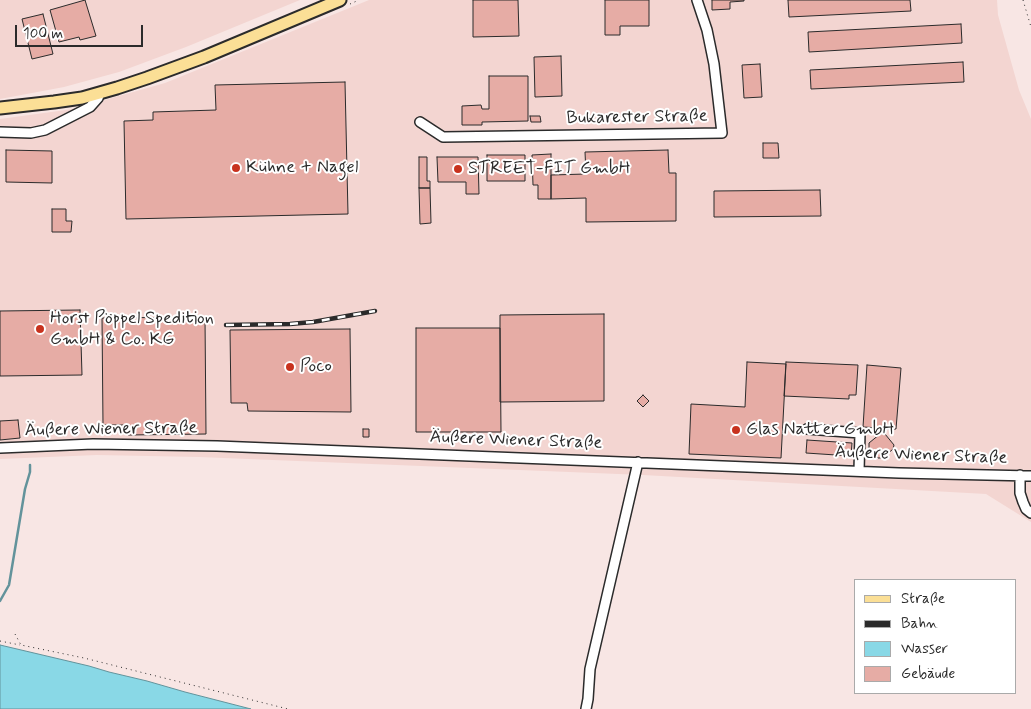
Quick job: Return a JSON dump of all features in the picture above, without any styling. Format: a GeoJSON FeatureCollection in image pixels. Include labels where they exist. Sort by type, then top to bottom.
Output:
{"type":"FeatureCollection","features":[{"type":"Feature","properties":{"kind":"main road"},"geometry":{"type":"LineString","coordinates":[[0,108],[63,101],[100,93],[204,57],[339,0]]}},
{"type":"Feature","properties":{"kind":"street","name":"Bukarester Straße"},"geometry":{"type":"LineString","coordinates":[[420,122],[443,137],[722,133],[714,64],[707,30],[697,0]]}},
{"type":"Feature","properties":{"kind":"street"},"geometry":{"type":"LineString","coordinates":[[0,132],[31,133],[45,130],[90,107],[100,93]]}},
{"type":"Feature","properties":{"kind":"street"},"geometry":{"type":"LineString","coordinates":[[807,429],[860,433],[859,471]]}},
{"type":"Feature","properties":{"kind":"street","name":"Äußere Wiener Straße"},"geometry":{"type":"LineString","coordinates":[[0,448],[92,444],[208,446],[1031,476]]}},
{"type":"Feature","properties":{"kind":"street"},"geometry":{"type":"LineString","coordinates":[[586,709],[590,669],[638,462]]}},
{"type":"Feature","properties":{"kind":"street"},"geometry":{"type":"LineString","coordinates":[[1020,475],[1020,493],[1026,509],[1031,513]]}},
{"type":"Feature","properties":{"kind":"path"},"geometry":{"type":"LineString","coordinates":[[1024,0],[1031,27]]}},
{"type":"Feature","properties":{"kind":"path"},"geometry":{"type":"LineString","coordinates":[[15,634],[21,645]]}},
{"type":"Feature","properties":{"kind":"path"},"geometry":{"type":"LineString","coordinates":[[0,641],[84,658],[288,709]]}},
{"type":"Feature","properties":{"kind":"shaded area"},"geometry":{"type":"Polygon","coordinates":[[[0,0],[300,0],[186,47],[119,72],[64,87],[0,99],[0,0]]]}},
{"type":"Feature","properties":{"kind":"shaded area"},"geometry":{"type":"Polygon","coordinates":[[[369,0],[997,0],[998,15],[1019,90],[1031,119],[1031,522],[986,494],[643,475],[199,457],[97,455],[0,459],[0,119],[73,109],[165,83],[369,0]]]}},
{"type":"Feature","properties":{"kind":"water"},"geometry":{"type":"Polygon","coordinates":[[[0,645],[89,666],[251,709],[0,709],[0,645]]]}},
{"type":"Feature","properties":{"kind":"building"},"geometry":{"type":"Polygon","coordinates":[[[85,0],[96,36],[80,40],[79,37],[59,42],[50,10],[85,0]]]}},
{"type":"Feature","properties":{"kind":"building"},"geometry":{"type":"Polygon","coordinates":[[[473,0],[518,0],[519,36],[473,37],[473,0]]]}},
{"type":"Feature","properties":{"kind":"building"},"geometry":{"type":"Polygon","coordinates":[[[605,0],[649,0],[649,26],[620,26],[620,35],[605,35],[605,0]]]}},
{"type":"Feature","properties":{"kind":"building"},"geometry":{"type":"Polygon","coordinates":[[[712,0],[744,1],[730,2],[730,9],[712,10],[712,0]]]}},
{"type":"Feature","properties":{"kind":"building"},"geometry":{"type":"Polygon","coordinates":[[[788,0],[910,0],[911,11],[789,17],[788,0]]]}},
{"type":"Feature","properties":{"kind":"building"},"geometry":{"type":"Polygon","coordinates":[[[43,14],[53,54],[32,59],[22,19],[43,14]]]}},
{"type":"Feature","properties":{"kind":"building"},"geometry":{"type":"Polygon","coordinates":[[[961,24],[962,43],[809,52],[808,32],[961,24]]]}},
{"type":"Feature","properties":{"kind":"building"},"geometry":{"type":"Polygon","coordinates":[[[561,56],[562,96],[535,97],[534,57],[561,56]]]}},
{"type":"Feature","properties":{"kind":"building"},"geometry":{"type":"Polygon","coordinates":[[[963,62],[964,82],[811,89],[810,70],[963,62]]]}},
{"type":"Feature","properties":{"kind":"building"},"geometry":{"type":"Polygon","coordinates":[[[760,64],[762,97],[744,98],[742,65],[760,64]]]}},
{"type":"Feature","properties":{"kind":"building"},"geometry":{"type":"Polygon","coordinates":[[[489,76],[528,76],[528,121],[482,122],[482,125],[462,125],[462,106],[481,105],[482,109],[489,109],[489,76]]]}},
{"type":"Feature","properties":{"kind":"building","name":"Kühne + Nagel"},"geometry":{"type":"Polygon","coordinates":[[[345,82],[348,214],[126,219],[124,121],[153,120],[153,112],[216,110],[215,85],[345,82]]]}},
{"type":"Feature","properties":{"kind":"building"},"geometry":{"type":"Polygon","coordinates":[[[530,116],[540,116],[541,122],[531,122],[530,116]]]}},
{"type":"Feature","properties":{"kind":"building"},"geometry":{"type":"Polygon","coordinates":[[[763,143],[778,143],[779,158],[763,158],[763,143]]]}},
{"type":"Feature","properties":{"kind":"building"},"geometry":{"type":"Polygon","coordinates":[[[6,150],[52,151],[52,183],[6,182],[6,150]]]}},
{"type":"Feature","properties":{"kind":"building"},"geometry":{"type":"Polygon","coordinates":[[[668,150],[669,173],[676,173],[676,221],[586,222],[586,198],[551,199],[551,175],[586,174],[585,152],[668,150]]]}},
{"type":"Feature","properties":{"kind":"building"},"geometry":{"type":"Polygon","coordinates":[[[551,154],[551,199],[538,199],[538,185],[533,185],[532,155],[551,154]]]}},
{"type":"Feature","properties":{"kind":"building"},"geometry":{"type":"Polygon","coordinates":[[[487,155],[525,155],[525,181],[487,181],[487,155]]]}},
{"type":"Feature","properties":{"kind":"building"},"geometry":{"type":"Polygon","coordinates":[[[419,157],[427,157],[427,181],[430,181],[430,188],[419,188],[419,157]]]}},
{"type":"Feature","properties":{"kind":"building","name":"STREET-FIT GmbH"},"geometry":{"type":"Polygon","coordinates":[[[437,157],[478,157],[479,194],[466,194],[466,182],[438,182],[437,157]]]}},
{"type":"Feature","properties":{"kind":"building"},"geometry":{"type":"Polygon","coordinates":[[[419,188],[430,188],[431,223],[420,224],[419,188]]]}},
{"type":"Feature","properties":{"kind":"building"},"geometry":{"type":"Polygon","coordinates":[[[820,190],[821,216],[714,217],[714,191],[820,190]]]}},
{"type":"Feature","properties":{"kind":"building"},"geometry":{"type":"Polygon","coordinates":[[[52,209],[66,209],[66,221],[72,221],[71,232],[52,232],[52,209]]]}},
{"type":"Feature","properties":{"kind":"building","name":"Horst Pöppel Spedition GmbH & Co. KG"},"geometry":{"type":"Polygon","coordinates":[[[80,310],[82,375],[0,376],[0,311],[80,310]]]}},
{"type":"Feature","properties":{"kind":"building"},"geometry":{"type":"Polygon","coordinates":[[[604,314],[604,401],[500,402],[500,315],[604,314]]]}},
{"type":"Feature","properties":{"kind":"building"},"geometry":{"type":"Polygon","coordinates":[[[205,317],[206,434],[128,435],[128,425],[103,425],[102,318],[205,317]]]}},
{"type":"Feature","properties":{"kind":"building"},"geometry":{"type":"Polygon","coordinates":[[[416,328],[500,328],[501,432],[416,432],[416,328]]]}},
{"type":"Feature","properties":{"kind":"building","name":"Poco"},"geometry":{"type":"Polygon","coordinates":[[[350,329],[351,412],[248,411],[247,403],[231,403],[230,330],[350,329]]]}},
{"type":"Feature","properties":{"kind":"building","name":"Glas Natter GmbH"},"geometry":{"type":"Polygon","coordinates":[[[747,362],[786,364],[781,458],[689,454],[691,404],[745,407],[747,362]]]}},
{"type":"Feature","properties":{"kind":"building"},"geometry":{"type":"Polygon","coordinates":[[[786,362],[858,365],[856,395],[849,395],[849,399],[784,396],[786,362]]]}},
{"type":"Feature","properties":{"kind":"building"},"geometry":{"type":"Polygon","coordinates":[[[867,365],[901,368],[896,429],[885,429],[885,434],[894,445],[893,449],[883,458],[878,458],[869,448],[869,443],[880,434],[880,428],[863,427],[867,365]]]}},
{"type":"Feature","properties":{"kind":"building"},"geometry":{"type":"Polygon","coordinates":[[[643,395],[649,401],[643,407],[637,401],[643,395]]]}},
{"type":"Feature","properties":{"kind":"building"},"geometry":{"type":"Polygon","coordinates":[[[18,420],[20,438],[0,440],[0,421],[18,420]]]}},
{"type":"Feature","properties":{"kind":"building"},"geometry":{"type":"Polygon","coordinates":[[[363,429],[369,429],[369,437],[363,437],[363,429]]]}},
{"type":"Feature","properties":{"kind":"building"},"geometry":{"type":"Polygon","coordinates":[[[807,440],[852,443],[851,456],[806,453],[807,440]]]}},
{"type":"Feature","properties":{"kind":"waterway"},"geometry":{"type":"LineString","coordinates":[[0,601],[9,585],[30,465]]}},
{"type":"Feature","properties":{"kind":"railway"},"geometry":{"type":"LineString","coordinates":[[226,325],[313,322],[375,311]]}},
{"type":"Feature","properties":{"kind":"place","name":"Kühne + Nagel"},"geometry":{"type":"Point","coordinates":[236,168]}},
{"type":"Feature","properties":{"kind":"place","name":"STREET-FIT GmbH"},"geometry":{"type":"Point","coordinates":[458,169]}},
{"type":"Feature","properties":{"kind":"place","name":"Horst Pöppel Spedition GmbH & Co. KG"},"geometry":{"type":"Point","coordinates":[40,329]}},
{"type":"Feature","properties":{"kind":"place","name":"Poco"},"geometry":{"type":"Point","coordinates":[290,367]}},
{"type":"Feature","properties":{"kind":"place","name":"Glas Natter GmbH"},"geometry":{"type":"Point","coordinates":[736,430]}}]}
